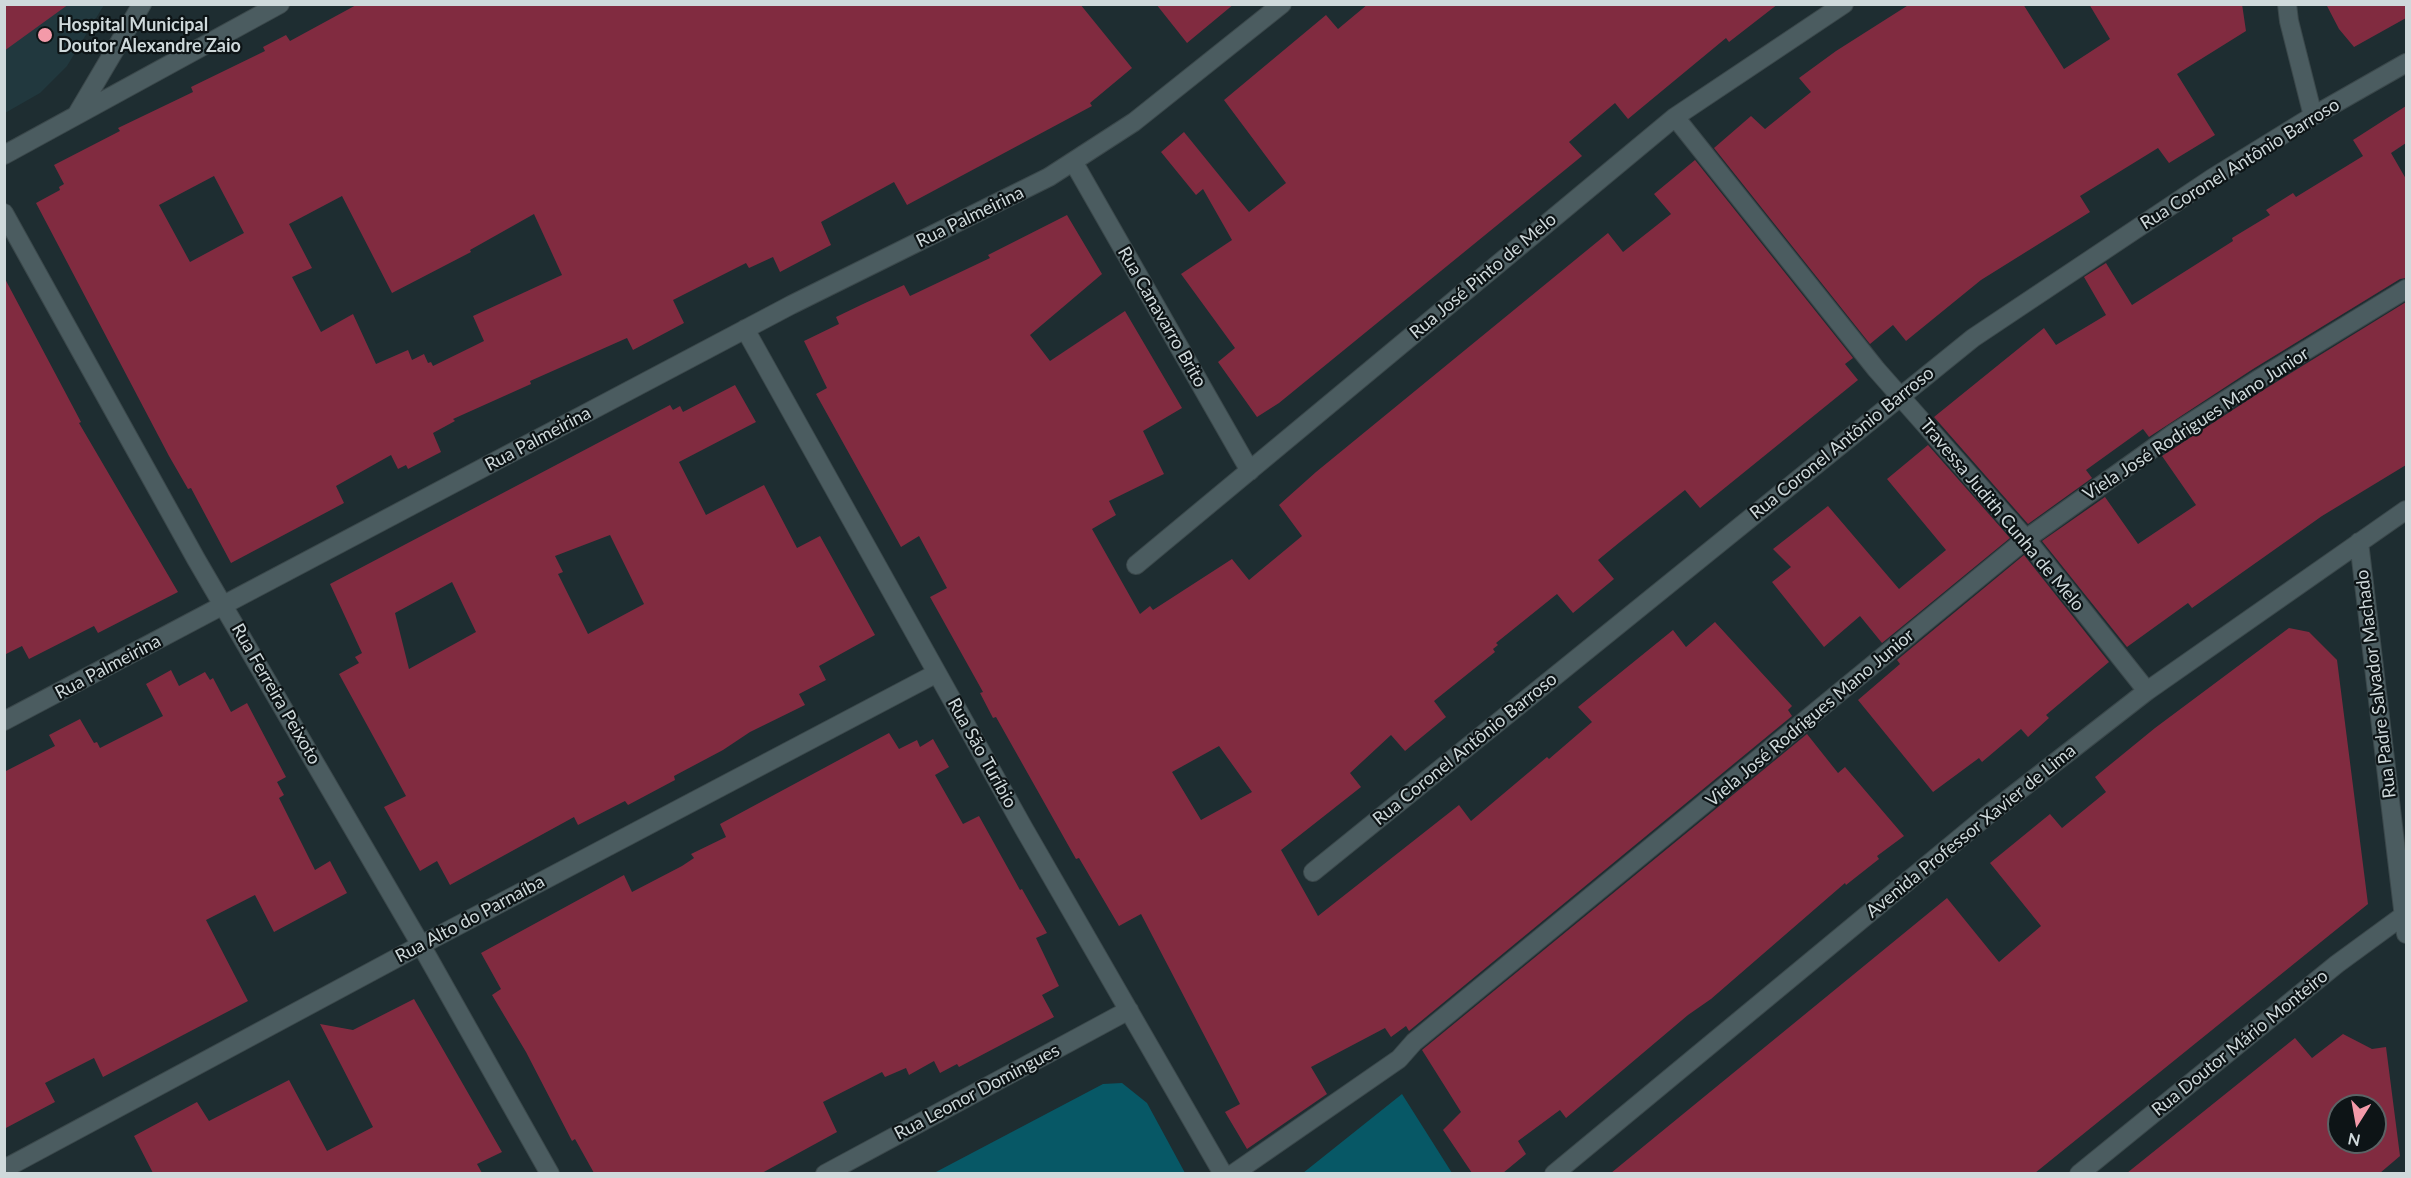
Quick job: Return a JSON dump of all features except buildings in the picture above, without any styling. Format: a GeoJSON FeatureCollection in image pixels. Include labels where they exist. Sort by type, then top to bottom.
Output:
{"type":"FeatureCollection","features":[{"type":"Feature","properties":{"kind":"street"},"geometry":{"type":"LineString","coordinates":[[76,116],[142,4]]}},
{"type":"Feature","properties":{"kind":"street"},"geometry":{"type":"LineString","coordinates":[[4,154],[280,4]]}},
{"type":"Feature","properties":{"kind":"street","name":"Rua Palmeirina"},"geometry":{"type":"LineString","coordinates":[[4,721],[224,607],[745,329],[1074,163],[1144,115],[1282,4]]}},
{"type":"Feature","properties":{"kind":"street","name":"Rua José Pinto de Melo"},"geometry":{"type":"LineString","coordinates":[[1136,565],[1675,117],[1844,4]]}},
{"type":"Feature","properties":{"kind":"street"},"geometry":{"type":"LineString","coordinates":[[2287,4],[2289,21],[2313,116]]}},
{"type":"Feature","properties":{"kind":"street","name":"Rua Coronel Antônio Barroso"},"geometry":{"type":"LineString","coordinates":[[1313,872],[1973,338],[2211,179],[2313,116],[2406,63]]}},
{"type":"Feature","properties":{"kind":"street","name":"Travessa Judith Cunha de Melo"},"geometry":{"type":"LineString","coordinates":[[1675,117],[1876,369],[2026,539],[2147,691]]}},
{"type":"Feature","properties":{"kind":"street","name":"Rua Canavarro Brito"},"geometry":{"type":"LineString","coordinates":[[1074,163],[1250,471]]}},
{"type":"Feature","properties":{"kind":"street","name":"Rua Ferreira Peixoto"},"geometry":{"type":"LineString","coordinates":[[4,213],[224,607],[421,945],[550,1173]]}},
{"type":"Feature","properties":{"kind":"street","name":"Viela José Rodrigues Mano Junior"},"geometry":{"type":"LineString","coordinates":[[1233,1173],[1399,1059],[1414,1042],[2026,539],[2174,434],[2406,289]]}},
{"type":"Feature","properties":{"kind":"street","name":"Rua São Turíbio"},"geometry":{"type":"LineString","coordinates":[[745,329],[937,673],[1223,1173]]}},
{"type":"Feature","properties":{"kind":"street","name":"Avenida Professor Xavier de Lima"},"geometry":{"type":"LineString","coordinates":[[1554,1173],[1989,814],[2147,691],[2406,510]]}},
{"type":"Feature","properties":{"kind":"street","name":"Rua Padre Salvador Machado"},"geometry":{"type":"LineString","coordinates":[[2359,542],[2406,934]]}},
{"type":"Feature","properties":{"kind":"street","name":"Rua Alto do Parnaíba"},"geometry":{"type":"LineString","coordinates":[[4,1169],[421,945],[937,673]]}},
{"type":"Feature","properties":{"kind":"street","name":"Rua Doutor Mário Monteiro"},"geometry":{"type":"LineString","coordinates":[[2079,1173],[2337,964],[2404,915]]}},
{"type":"Feature","properties":{"kind":"street","name":"Rua Leonor Domingues"},"geometry":{"type":"LineString","coordinates":[[825,1173],[1129,1010]]}},
{"type":"Feature","properties":{"kind":"shaded area","name":"Hospital Municipal Doutor Alexandre Zaio"},"geometry":{"type":"Polygon","coordinates":[[[5,5],[104,5],[67,66],[40,93],[5,113],[5,5]]]}},
{"type":"Feature","properties":{"kind":"shaded area"},"geometry":{"type":"Polygon","coordinates":[[[1122,1083],[1147,1103],[1185,1173],[934,1173],[1103,1084],[1122,1083]]]}},
{"type":"Feature","properties":{"kind":"shaded area"},"geometry":{"type":"Polygon","coordinates":[[[1402,1094],[1452,1173],[1303,1173],[1402,1094]]]}},
{"type":"Feature","properties":{"kind":"place","name":"Hospital Municipal Doutor Alexandre Zaio"},"geometry":{"type":"Point","coordinates":[45,35]}}]}
